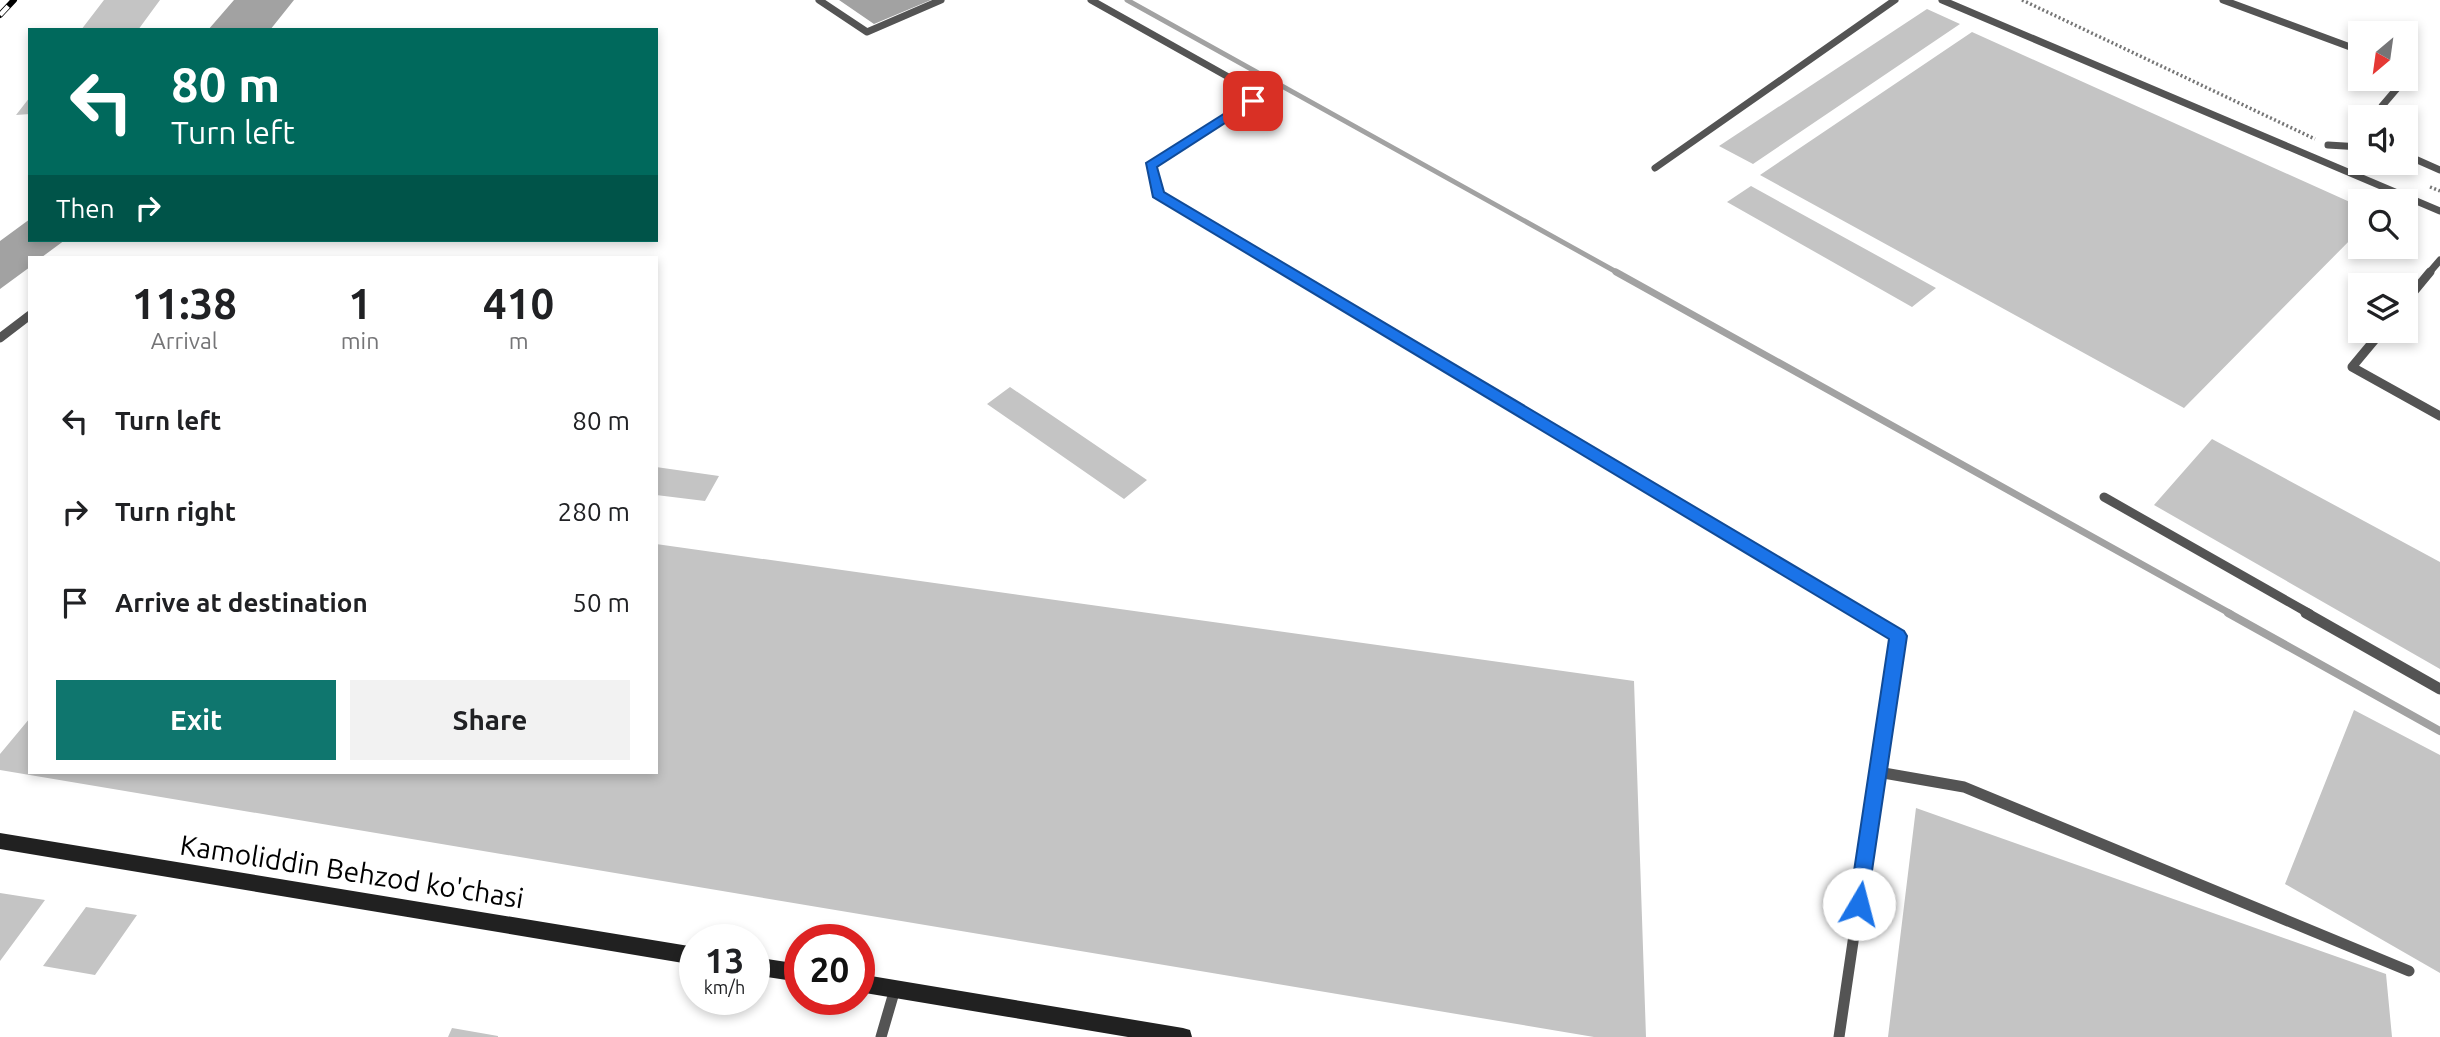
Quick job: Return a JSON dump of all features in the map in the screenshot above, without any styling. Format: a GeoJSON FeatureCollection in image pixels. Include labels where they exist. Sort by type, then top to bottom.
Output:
{"type":"FeatureCollection","features":[{"type":"Feature","properties":{"kind":"main road","name":"Kamoliddin Behzod ko'chasi"},"geometry":{"type":"LineString","coordinates":[[0,841],[679,953]]}},
{"type":"Feature","properties":{"kind":"main road"},"geometry":{"type":"LineString","coordinates":[[875,986],[1183,1037]]}},
{"type":"Feature","properties":{"kind":"lane"},"geometry":{"type":"LineString","coordinates":[[818,0],[867,32],[941,0]]}},
{"type":"Feature","properties":{"kind":"lane"},"geometry":{"type":"LineString","coordinates":[[1091,0],[1248,88],[1253,101],[1150,166],[1158,194],[1898,636],[1839,1037]]}},
{"type":"Feature","properties":{"kind":"lane"},"geometry":{"type":"LineString","coordinates":[[1655,168],[1895,0]]}},
{"type":"Feature","properties":{"kind":"lane"},"geometry":{"type":"LineString","coordinates":[[1942,0],[2440,211]]}},
{"type":"Feature","properties":{"kind":"lane"},"geometry":{"type":"LineString","coordinates":[[2223,0],[2348,46]]}},
{"type":"Feature","properties":{"kind":"lane"},"geometry":{"type":"LineString","coordinates":[[2383,105],[2395,91]]}},
{"type":"Feature","properties":{"kind":"lane"},"geometry":{"type":"LineString","coordinates":[[2328,145],[2348,146]]}},
{"type":"Feature","properties":{"kind":"lane"},"geometry":{"type":"LineString","coordinates":[[2418,160],[2440,170]]}},
{"type":"Feature","properties":{"kind":"lane"},"geometry":{"type":"LineString","coordinates":[[2418,287],[2440,260]]}},
{"type":"Feature","properties":{"kind":"lane"},"geometry":{"type":"LineString","coordinates":[[0,338],[28,317]]}},
{"type":"Feature","properties":{"kind":"lane"},"geometry":{"type":"LineString","coordinates":[[2372,343],[2352,367],[2440,416]]}},
{"type":"Feature","properties":{"kind":"lane"},"geometry":{"type":"LineString","coordinates":[[2104,497],[2440,689]]}},
{"type":"Feature","properties":{"kind":"lane"},"geometry":{"type":"LineString","coordinates":[[1878,772],[1964,787],[2409,971]]}},
{"type":"Feature","properties":{"kind":"lane"},"geometry":{"type":"LineString","coordinates":[[881,1037],[895,989]]}},
{"type":"Feature","properties":{"kind":"path"},"geometry":{"type":"LineString","coordinates":[[2022,0],[2328,145]]}},
{"type":"Feature","properties":{"kind":"shaded area"},"geometry":{"type":"Polygon","coordinates":[[[234,0],[294,0],[272,28],[210,28],[234,0]]]}},
{"type":"Feature","properties":{"kind":"shaded area"},"geometry":{"type":"Polygon","coordinates":[[[839,0],[931,0],[874,24],[839,0]]]}},
{"type":"Feature","properties":{"kind":"shaded area"},"geometry":{"type":"Polygon","coordinates":[[[28,220],[28,242],[62,242],[43,256],[28,256],[28,268],[0,289],[0,241],[28,220]]]}},
{"type":"Feature","properties":{"kind":"building"},"geometry":{"type":"Polygon","coordinates":[[[104,0],[160,0],[139,28],[83,28],[104,0]]]}},
{"type":"Feature","properties":{"kind":"building"},"geometry":{"type":"Polygon","coordinates":[[[1927,9],[1960,24],[1753,164],[1719,146],[1927,9]]]}},
{"type":"Feature","properties":{"kind":"building"},"geometry":{"type":"Polygon","coordinates":[[[1972,32],[2348,201],[2348,242],[2184,408],[1760,175],[1972,32]]]}},
{"type":"Feature","properties":{"kind":"building"},"geometry":{"type":"Polygon","coordinates":[[[28,100],[28,114],[16,115],[28,100]]]}},
{"type":"Feature","properties":{"kind":"building"},"geometry":{"type":"Polygon","coordinates":[[[1751,186],[1936,288],[1912,307],[1727,202],[1751,186]]]}},
{"type":"Feature","properties":{"kind":"building"},"geometry":{"type":"Polygon","coordinates":[[[1010,387],[1147,480],[1124,499],[987,404],[1010,387]]]}},
{"type":"Feature","properties":{"kind":"building"},"geometry":{"type":"Polygon","coordinates":[[[2212,439],[2440,562],[2440,669],[2154,505],[2212,439]]]}},
{"type":"Feature","properties":{"kind":"building"},"geometry":{"type":"Polygon","coordinates":[[[658,467],[719,476],[705,501],[658,495],[658,467]]]}},
{"type":"Feature","properties":{"kind":"building"},"geometry":{"type":"Polygon","coordinates":[[[658,544],[1634,681],[1646,1037],[1594,1037],[0,770],[0,754],[28,720],[28,774],[658,774],[658,544]]]}},
{"type":"Feature","properties":{"kind":"building"},"geometry":{"type":"Polygon","coordinates":[[[2354,710],[2440,755],[2440,973],[2285,884],[2354,710]]]}},
{"type":"Feature","properties":{"kind":"building"},"geometry":{"type":"Polygon","coordinates":[[[1916,808],[2386,974],[2392,1037],[1888,1037],[1916,808]]]}},
{"type":"Feature","properties":{"kind":"building"},"geometry":{"type":"Polygon","coordinates":[[[0,893],[45,900],[0,961],[0,893]]]}},
{"type":"Feature","properties":{"kind":"building"},"geometry":{"type":"Polygon","coordinates":[[[86,907],[137,915],[95,975],[43,966],[86,907]]]}},
{"type":"Feature","properties":{"kind":"building"},"geometry":{"type":"Polygon","coordinates":[[[452,1028],[498,1036],[498,1037],[448,1037],[452,1028]]]}},
{"type":"Feature","properties":{"kind":"waterway"},"geometry":{"type":"LineString","coordinates":[[1127,0],[1620,274]]}},
{"type":"Feature","properties":{"kind":"waterway"},"geometry":{"type":"LineString","coordinates":[[1616,272],[2231,614]]}},
{"type":"Feature","properties":{"kind":"waterway"},"geometry":{"type":"LineString","coordinates":[[2228,613],[2440,731]]}},
{"type":"Feature","properties":{"kind":"railway"},"geometry":{"type":"LineString","coordinates":[[0,15],[14,0]]}},
{"type":"Feature","properties":{"kind":"route"},"geometry":{"type":"LineString","coordinates":[[1253,101],[1150,166],[1158,194],[1898,636],[1859,904]]}}]}
